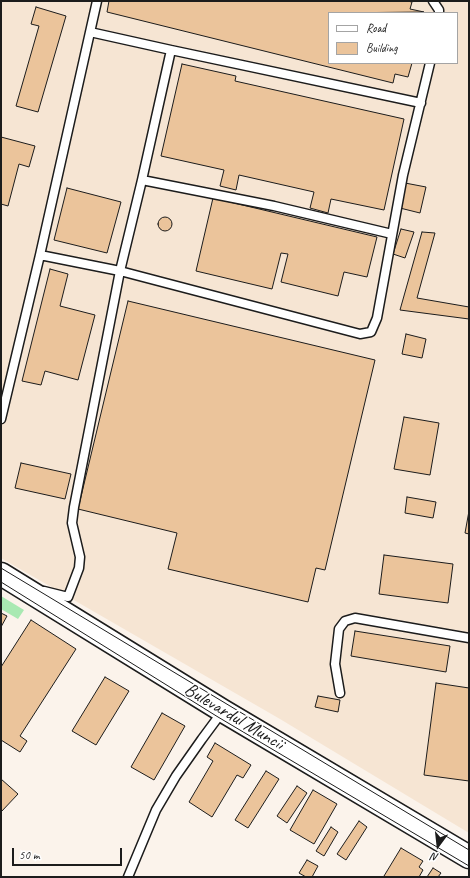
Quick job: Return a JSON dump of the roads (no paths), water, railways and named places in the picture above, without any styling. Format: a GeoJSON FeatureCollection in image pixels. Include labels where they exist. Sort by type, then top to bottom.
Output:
{"type":"FeatureCollection","features":[{"type":"Feature","properties":{"kind":"main road","name":"Bulevardul Muncii"},"geometry":{"type":"LineString","coordinates":[[1,574],[223,712],[469,857]]}},
{"type":"Feature","properties":{"kind":"lane"},"geometry":{"type":"LineString","coordinates":[[1,419],[40,255],[97,1]]}},
{"type":"Feature","properties":{"kind":"lane"},"geometry":{"type":"LineString","coordinates":[[433,1],[439,12]]}},
{"type":"Feature","properties":{"kind":"lane"},"geometry":{"type":"LineString","coordinates":[[90,32],[421,103]]}},
{"type":"Feature","properties":{"kind":"lane"},"geometry":{"type":"LineString","coordinates":[[33,594],[36,589],[68,597],[79,568],[80,557],[72,523],[74,507],[120,271],[171,50]]}},
{"type":"Feature","properties":{"kind":"lane"},"geometry":{"type":"LineString","coordinates":[[40,255],[120,271],[360,334],[371,332],[376,318],[403,175],[430,64]]}},
{"type":"Feature","properties":{"kind":"lane"},"geometry":{"type":"LineString","coordinates":[[142,180],[274,206],[392,234]]}},
{"type":"Feature","properties":{"kind":"lane"},"geometry":{"type":"LineString","coordinates":[[340,693],[335,664],[340,629],[345,621],[355,618],[469,638]]}},
{"type":"Feature","properties":{"kind":"lane"},"geometry":{"type":"LineString","coordinates":[[128,877],[156,810],[184,764],[223,712]]}},
{"type":"Feature","properties":{"kind":"tram line"},"geometry":{"type":"LineString","coordinates":[[1,568],[469,850]]}},
{"type":"Feature","properties":{"kind":"tram line"},"geometry":{"type":"LineString","coordinates":[[1,582],[218,717],[469,866]]}}]}
